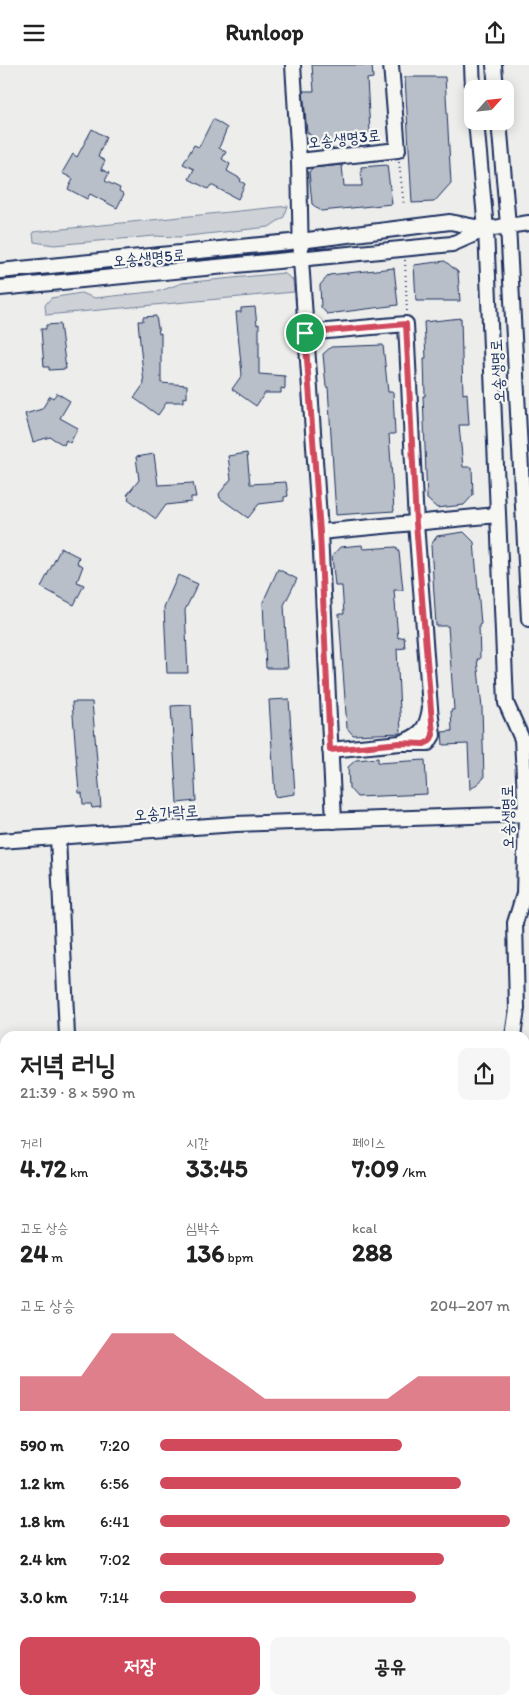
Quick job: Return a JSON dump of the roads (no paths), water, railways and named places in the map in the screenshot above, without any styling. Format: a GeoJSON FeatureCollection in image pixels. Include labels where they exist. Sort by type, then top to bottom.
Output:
{"type":"FeatureCollection","features":[{"type":"Feature","properties":{"kind":"street"},"geometry":{"type":"LineString","coordinates":[[293,65],[300,161],[301,260],[320,532],[334,821]]}},
{"type":"Feature","properties":{"kind":"street","name":"오송생명3로"},"geometry":{"type":"LineString","coordinates":[[300,161],[398,150],[391,65]]}},
{"type":"Feature","properties":{"kind":"street"},"geometry":{"type":"LineString","coordinates":[[472,65],[473,80]]}},
{"type":"Feature","properties":{"kind":"street"},"geometry":{"type":"LineString","coordinates":[[494,65],[495,80]]}},
{"type":"Feature","properties":{"kind":"street","name":"오송생명로"},"geometry":{"type":"LineString","coordinates":[[477,130],[486,229],[506,703],[522,739],[527,814],[527,897],[515,923],[516,1009],[514,1031]]}},
{"type":"Feature","properties":{"kind":"street","name":"오송생명로"},"geometry":{"type":"LineString","coordinates":[[500,130],[508,225],[529,619]]}},
{"type":"Feature","properties":{"kind":"street","name":"오송생명5로"},"geometry":{"type":"LineString","coordinates":[[0,271],[300,241],[450,222],[486,229]]}},
{"type":"Feature","properties":{"kind":"street","name":"오송생명5로"},"geometry":{"type":"LineString","coordinates":[[0,288],[452,245],[486,229],[529,223]]}},
{"type":"Feature","properties":{"kind":"street"},"geometry":{"type":"LineString","coordinates":[[305,333],[406,324],[416,523],[433,735],[430,741],[424,744],[400,743],[330,750]]}},
{"type":"Feature","properties":{"kind":"street"},"geometry":{"type":"LineString","coordinates":[[320,532],[498,515]]}},
{"type":"Feature","properties":{"kind":"street","name":"오송생명로"},"geometry":{"type":"LineString","coordinates":[[522,739],[529,725]]}},
{"type":"Feature","properties":{"kind":"street","name":"오송가락로"},"geometry":{"type":"LineString","coordinates":[[0,841],[236,825],[527,814]]}},
{"type":"Feature","properties":{"kind":"street"},"geometry":{"type":"LineString","coordinates":[[58,837],[68,1031]]}}]}
